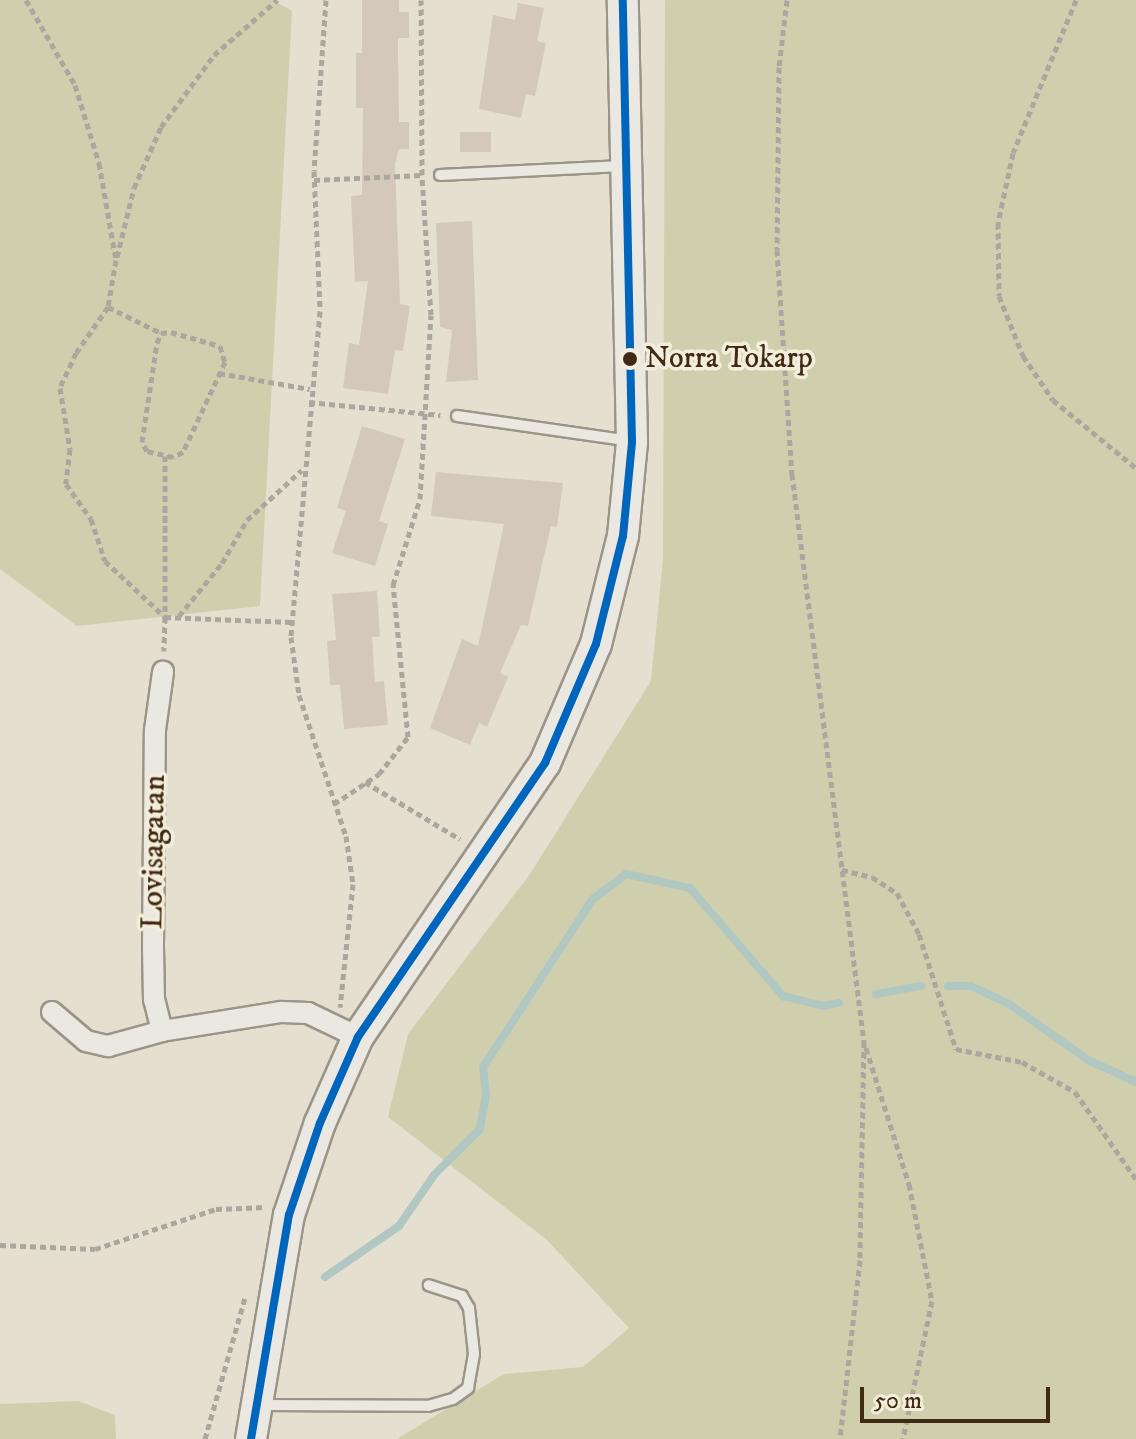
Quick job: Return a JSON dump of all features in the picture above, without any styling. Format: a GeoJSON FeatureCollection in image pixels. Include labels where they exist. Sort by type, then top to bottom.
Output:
{"type":"FeatureCollection","features":[{"type":"Feature","properties":{"kind":"street"},"geometry":{"type":"LineString","coordinates":[[251,1439],[289,1215],[346,1032],[483,858],[550,752],[596,644],[623,536],[632,442],[623,166],[623,0]]}},
{"type":"Feature","properties":{"kind":"street","name":"Lovisagatan"},"geometry":{"type":"LineString","coordinates":[[162,1031],[154,1000],[153,946],[155,730],[163,672]]}},
{"type":"Feature","properties":{"kind":"street"},"geometry":{"type":"LineString","coordinates":[[52,1012],[86,1041],[108,1046],[162,1031],[281,1012],[308,1013],[346,1032]]}},
{"type":"Feature","properties":{"kind":"lane"},"geometry":{"type":"LineString","coordinates":[[440,175],[623,166]]}},
{"type":"Feature","properties":{"kind":"lane"},"geometry":{"type":"LineString","coordinates":[[457,416],[632,442]]}},
{"type":"Feature","properties":{"kind":"lane"},"geometry":{"type":"LineString","coordinates":[[255,1405],[428,1406],[453,1399],[468,1388],[474,1354],[469,1308],[462,1296],[429,1285]]}},
{"type":"Feature","properties":{"kind":"path"},"geometry":{"type":"LineString","coordinates":[[26,0],[75,85],[99,163],[116,260]]}},
{"type":"Feature","properties":{"kind":"path"},"geometry":{"type":"LineString","coordinates":[[277,0],[214,55],[161,127],[134,188],[108,307],[60,388],[70,449],[66,484],[91,519],[105,561],[165,617],[292,622]]}},
{"type":"Feature","properties":{"kind":"path"},"geometry":{"type":"LineString","coordinates":[[326,0],[314,180],[320,311],[302,470],[292,622],[299,695],[346,836],[353,884],[346,1032]]}},
{"type":"Feature","properties":{"kind":"path"},"geometry":{"type":"LineString","coordinates":[[334,804],[365,782],[408,737],[393,585],[420,499],[431,315],[422,175],[421,0]]}},
{"type":"Feature","properties":{"kind":"path"},"geometry":{"type":"LineString","coordinates":[[787,0],[779,67],[777,250],[792,474],[864,1042],[860,1260],[840,1439]]}},
{"type":"Feature","properties":{"kind":"path"},"geometry":{"type":"LineString","coordinates":[[1076,0],[1013,153],[998,223],[999,296],[1023,356],[1053,400],[1136,468]]}},
{"type":"Feature","properties":{"kind":"path"},"geometry":{"type":"LineString","coordinates":[[314,180],[440,175]]}},
{"type":"Feature","properties":{"kind":"path"},"geometry":{"type":"LineString","coordinates":[[108,307],[161,333],[220,346],[225,362],[183,452],[165,456],[147,451],[142,442],[161,333]]}},
{"type":"Feature","properties":{"kind":"path"},"geometry":{"type":"LineString","coordinates":[[219,373],[310,389]]}},
{"type":"Feature","properties":{"kind":"path"},"geometry":{"type":"LineString","coordinates":[[309,402],[457,416]]}},
{"type":"Feature","properties":{"kind":"path"},"geometry":{"type":"LineString","coordinates":[[163,672],[165,456]]}},
{"type":"Feature","properties":{"kind":"path"},"geometry":{"type":"LineString","coordinates":[[179,617],[222,563],[247,520],[302,470]]}},
{"type":"Feature","properties":{"kind":"path"},"geometry":{"type":"LineString","coordinates":[[365,782],[458,836],[483,858]]}},
{"type":"Feature","properties":{"kind":"path"},"geometry":{"type":"LineString","coordinates":[[842,870],[872,877],[897,893],[919,934],[956,1049],[1022,1062],[1075,1092],[1136,1179]]}},
{"type":"Feature","properties":{"kind":"path"},"geometry":{"type":"LineString","coordinates":[[864,1042],[909,1184],[932,1301],[903,1439]]}},
{"type":"Feature","properties":{"kind":"path"},"geometry":{"type":"LineString","coordinates":[[0,1245],[95,1249],[165,1222],[252,1204],[289,1215]]}},
{"type":"Feature","properties":{"kind":"green space"},"geometry":{"type":"Polygon","coordinates":[[[0,0],[273,0],[292,11],[260,606],[77,626],[0,569],[0,0]]]}},
{"type":"Feature","properties":{"kind":"green space"},"geometry":{"type":"Polygon","coordinates":[[[665,0],[1136,0],[1136,1439],[397,1439],[504,1374],[583,1367],[629,1328],[546,1239],[388,1117],[408,1034],[530,874],[651,681],[663,559],[665,0]]]}},
{"type":"Feature","properties":{"kind":"green space"},"geometry":{"type":"Polygon","coordinates":[[[78,1401],[115,1415],[116,1439],[0,1439],[0,1404],[78,1401]]]}},
{"type":"Feature","properties":{"kind":"building"},"geometry":{"type":"Polygon","coordinates":[[[362,0],[399,0],[399,12],[409,12],[409,38],[398,38],[398,54],[399,122],[409,122],[409,149],[399,149],[395,164],[400,304],[410,306],[403,351],[395,350],[388,394],[343,388],[349,343],[359,345],[368,281],[355,282],[351,196],[362,195],[363,108],[356,108],[356,53],[362,53],[362,0]]]}},
{"type":"Feature","properties":{"kind":"building"},"geometry":{"type":"Polygon","coordinates":[[[518,3],[544,8],[537,41],[546,43],[535,96],[526,94],[521,118],[479,109],[493,15],[515,20],[518,3]]]}},
{"type":"Feature","properties":{"kind":"building"},"geometry":{"type":"Polygon","coordinates":[[[460,132],[491,132],[491,152],[460,152],[460,132]]]}},
{"type":"Feature","properties":{"kind":"building"},"geometry":{"type":"Polygon","coordinates":[[[472,221],[478,380],[446,382],[452,330],[440,327],[436,223],[472,221]]]}},
{"type":"Feature","properties":{"kind":"building"},"geometry":{"type":"Polygon","coordinates":[[[362,426],[405,439],[379,521],[388,524],[375,566],[332,553],[346,511],[337,508],[362,426]]]}},
{"type":"Feature","properties":{"kind":"building"},"geometry":{"type":"Polygon","coordinates":[[[436,472],[563,483],[557,527],[551,526],[528,626],[521,625],[500,673],[508,677],[487,727],[479,723],[470,745],[430,728],[462,639],[478,646],[504,524],[431,516],[436,472]]]}},
{"type":"Feature","properties":{"kind":"building"},"geometry":{"type":"Polygon","coordinates":[[[377,591],[380,637],[372,637],[375,682],[384,681],[388,725],[344,729],[340,685],[330,685],[327,641],[336,640],[332,594],[377,591]]]}},
{"type":"Feature","properties":{"kind":"waterway"},"geometry":{"type":"LineString","coordinates":[[325,1277],[399,1226],[434,1175],[480,1129],[486,1095],[483,1067],[593,899],[626,874],[690,888],[783,996],[823,1006],[839,1003]]}},
{"type":"Feature","properties":{"kind":"waterway"},"geometry":{"type":"LineString","coordinates":[[876,994],[921,986]]}},
{"type":"Feature","properties":{"kind":"waterway"},"geometry":{"type":"LineString","coordinates":[[948,986],[971,986],[1009,1004],[1088,1060],[1136,1082]]}},
{"type":"Feature","properties":{"kind":"transit line"},"geometry":{"type":"LineString","coordinates":[[251,1439],[289,1215],[320,1123],[358,1037],[545,763],[596,644],[623,536],[632,442],[623,0]]}},
{"type":"Feature","properties":{"kind":"place","name":"Norra Tokarp"},"geometry":{"type":"Point","coordinates":[630,359]}}]}
